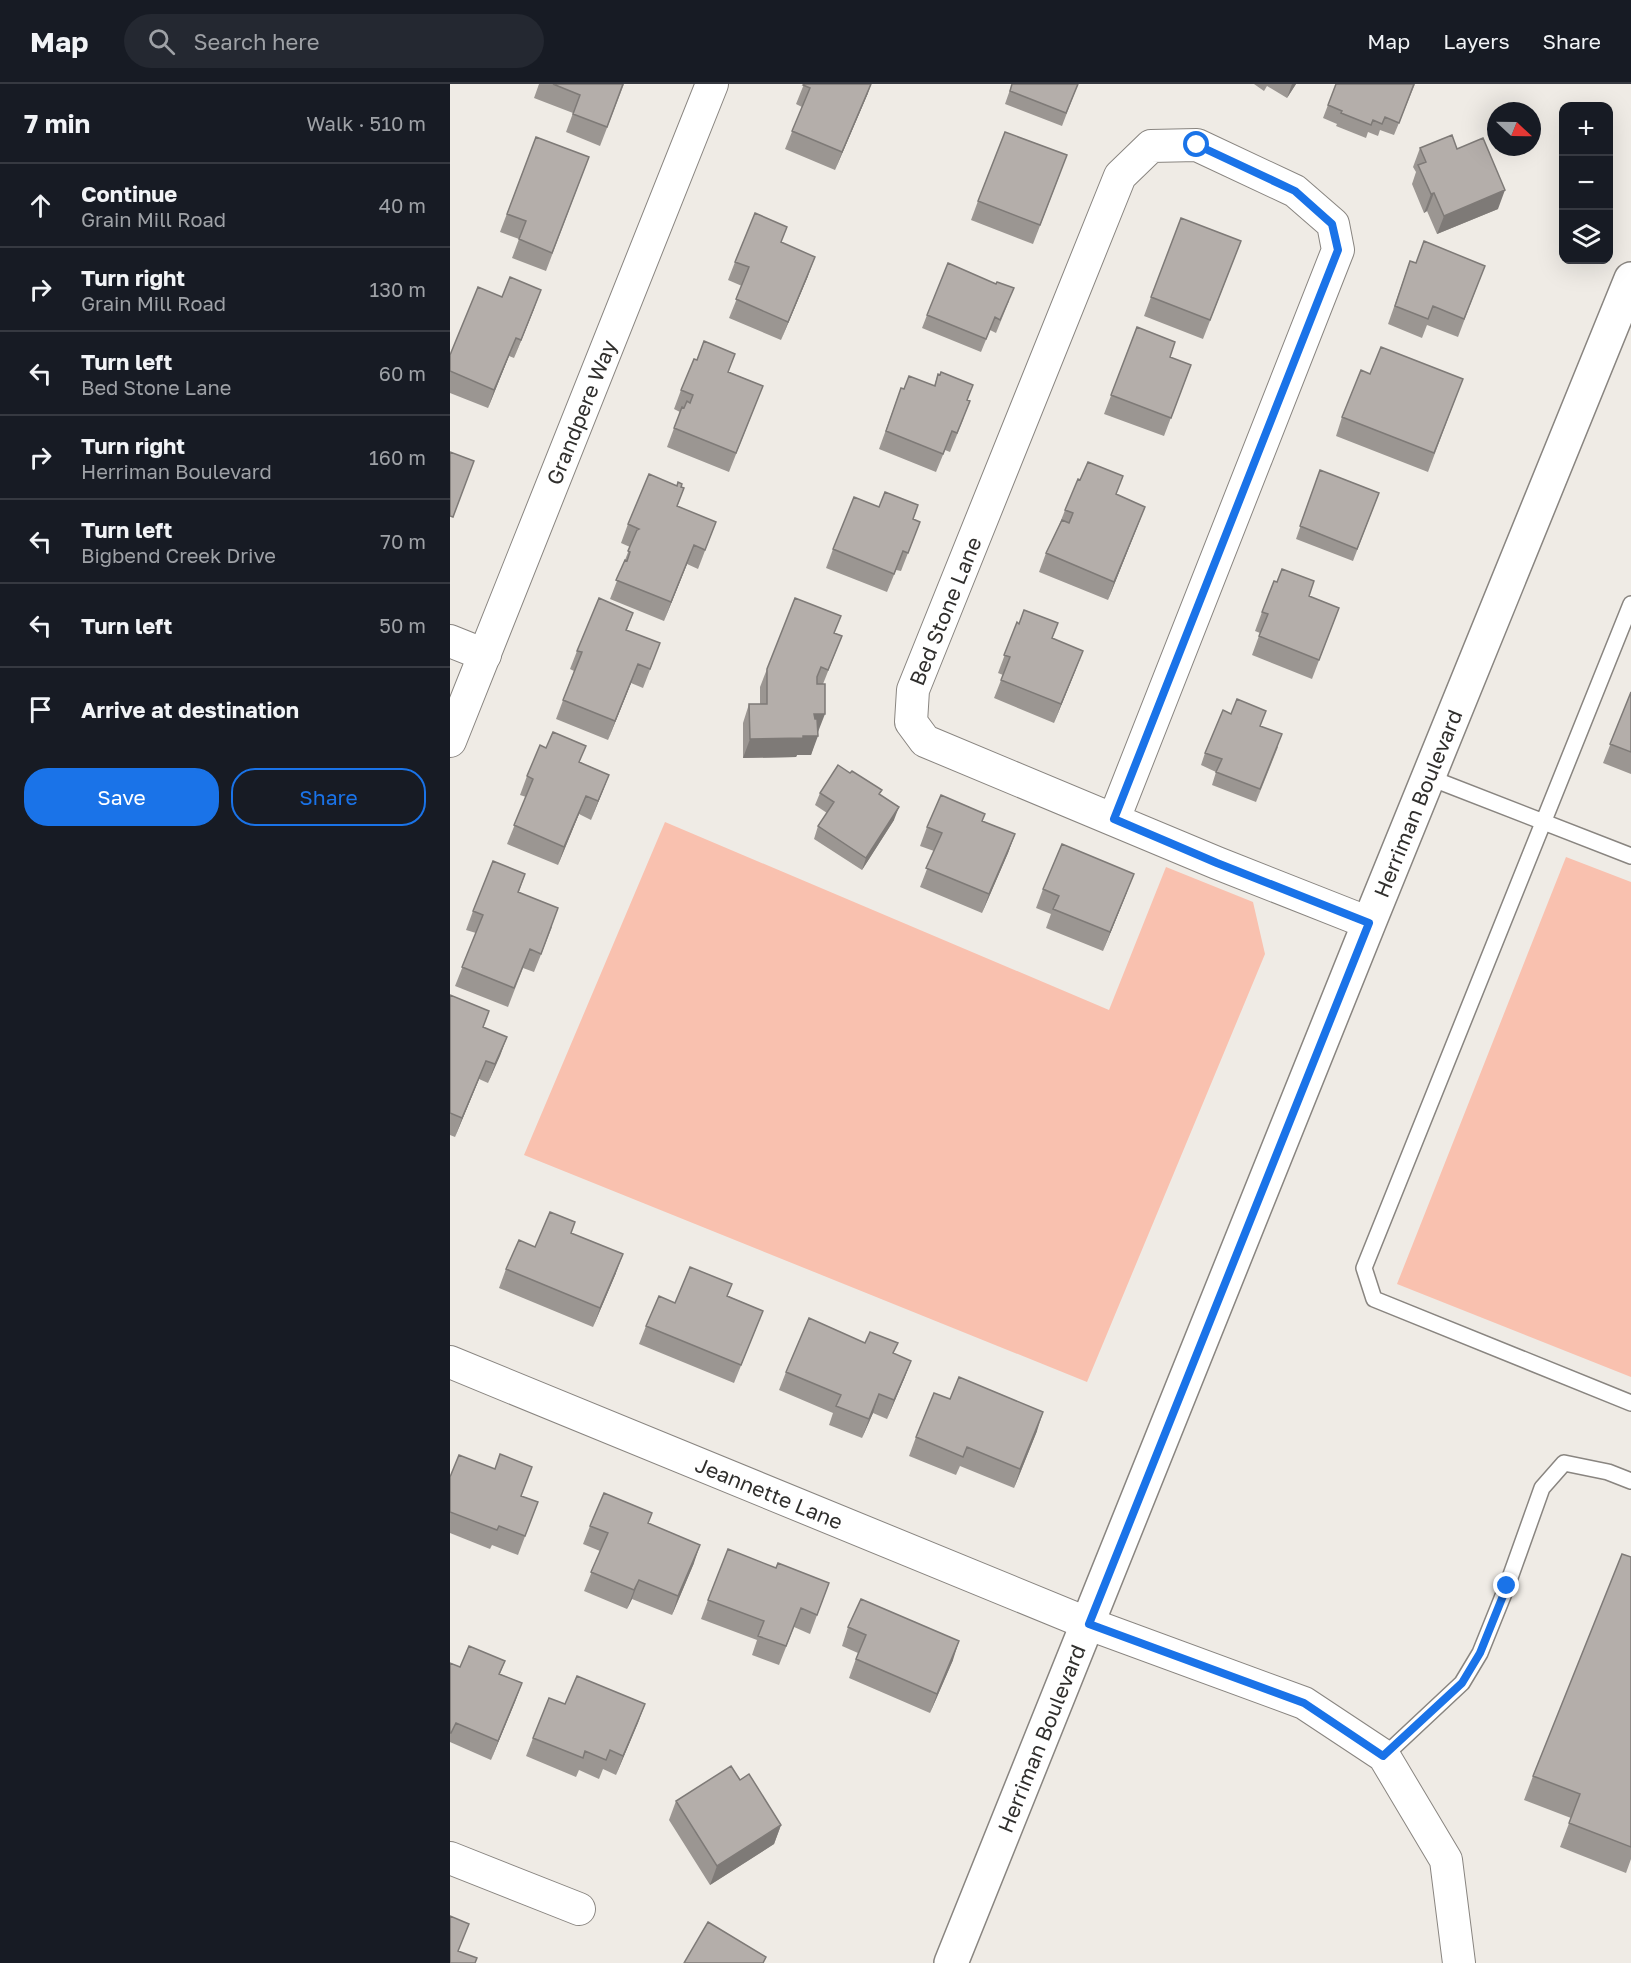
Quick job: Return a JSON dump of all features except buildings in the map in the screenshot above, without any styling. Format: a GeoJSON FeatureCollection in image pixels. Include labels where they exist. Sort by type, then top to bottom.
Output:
{"type":"FeatureCollection","features":[{"type":"Feature","properties":{"kind":"main road","name":"Herriman Boulevard"},"geometry":{"type":"LineString","coordinates":[[951,1963],[1369,923],[1631,279]]}},
{"type":"Feature","properties":{"kind":"street","name":"Grandpere Way"},"geometry":{"type":"LineString","coordinates":[[450,741],[712,84]]}},
{"type":"Feature","properties":{"kind":"street","name":"Bed Stone Lane"},"geometry":{"type":"LineString","coordinates":[[1114,819],[1338,250],[1332,224],[1295,191],[1197,145],[1151,146],[1120,176],[913,690],[910,722],[925,741],[1217,863],[1369,923]]}},
{"type":"Feature","properties":{"kind":"street"},"geometry":{"type":"LineString","coordinates":[[450,640],[485,654]]}},
{"type":"Feature","properties":{"kind":"street","name":"Jeannette Lane"},"geometry":{"type":"LineString","coordinates":[[450,1362],[1089,1624],[1304,1703],[1383,1756]]}},
{"type":"Feature","properties":{"kind":"street"},"geometry":{"type":"LineString","coordinates":[[1383,1756],[1446,1860],[1459,1963]]}},
{"type":"Feature","properties":{"kind":"street"},"geometry":{"type":"LineString","coordinates":[[450,1858],[579,1909]]}},
{"type":"Feature","properties":{"kind":"lane"},"geometry":{"type":"LineString","coordinates":[[1631,604],[1364,1268],[1374,1299],[1631,1403]]}},
{"type":"Feature","properties":{"kind":"lane"},"geometry":{"type":"LineString","coordinates":[[1428,777],[1631,856]]}},
{"type":"Feature","properties":{"kind":"lane"},"geometry":{"type":"LineString","coordinates":[[1383,1756],[1462,1683],[1480,1653],[1542,1488],[1564,1463],[1608,1472],[1631,1481]]}},
{"type":"Feature","properties":{"kind":"shaded area"},"geometry":{"type":"Polygon","coordinates":[[[665,822],[1109,1010],[1166,867],[1253,902],[1265,954],[1087,1382],[524,1155],[665,822]]]}},
{"type":"Feature","properties":{"kind":"shaded area"},"geometry":{"type":"Polygon","coordinates":[[[1566,857],[1631,882],[1631,1377],[1397,1284],[1566,857]]]}},
{"type":"Feature","properties":{"kind":"route"},"geometry":{"type":"LineString","coordinates":[[1197,145],[1295,191],[1332,224],[1338,250],[1114,819],[1217,863],[1369,923],[1089,1624],[1304,1703],[1383,1756],[1462,1683],[1480,1653],[1507,1586]]}}]}
